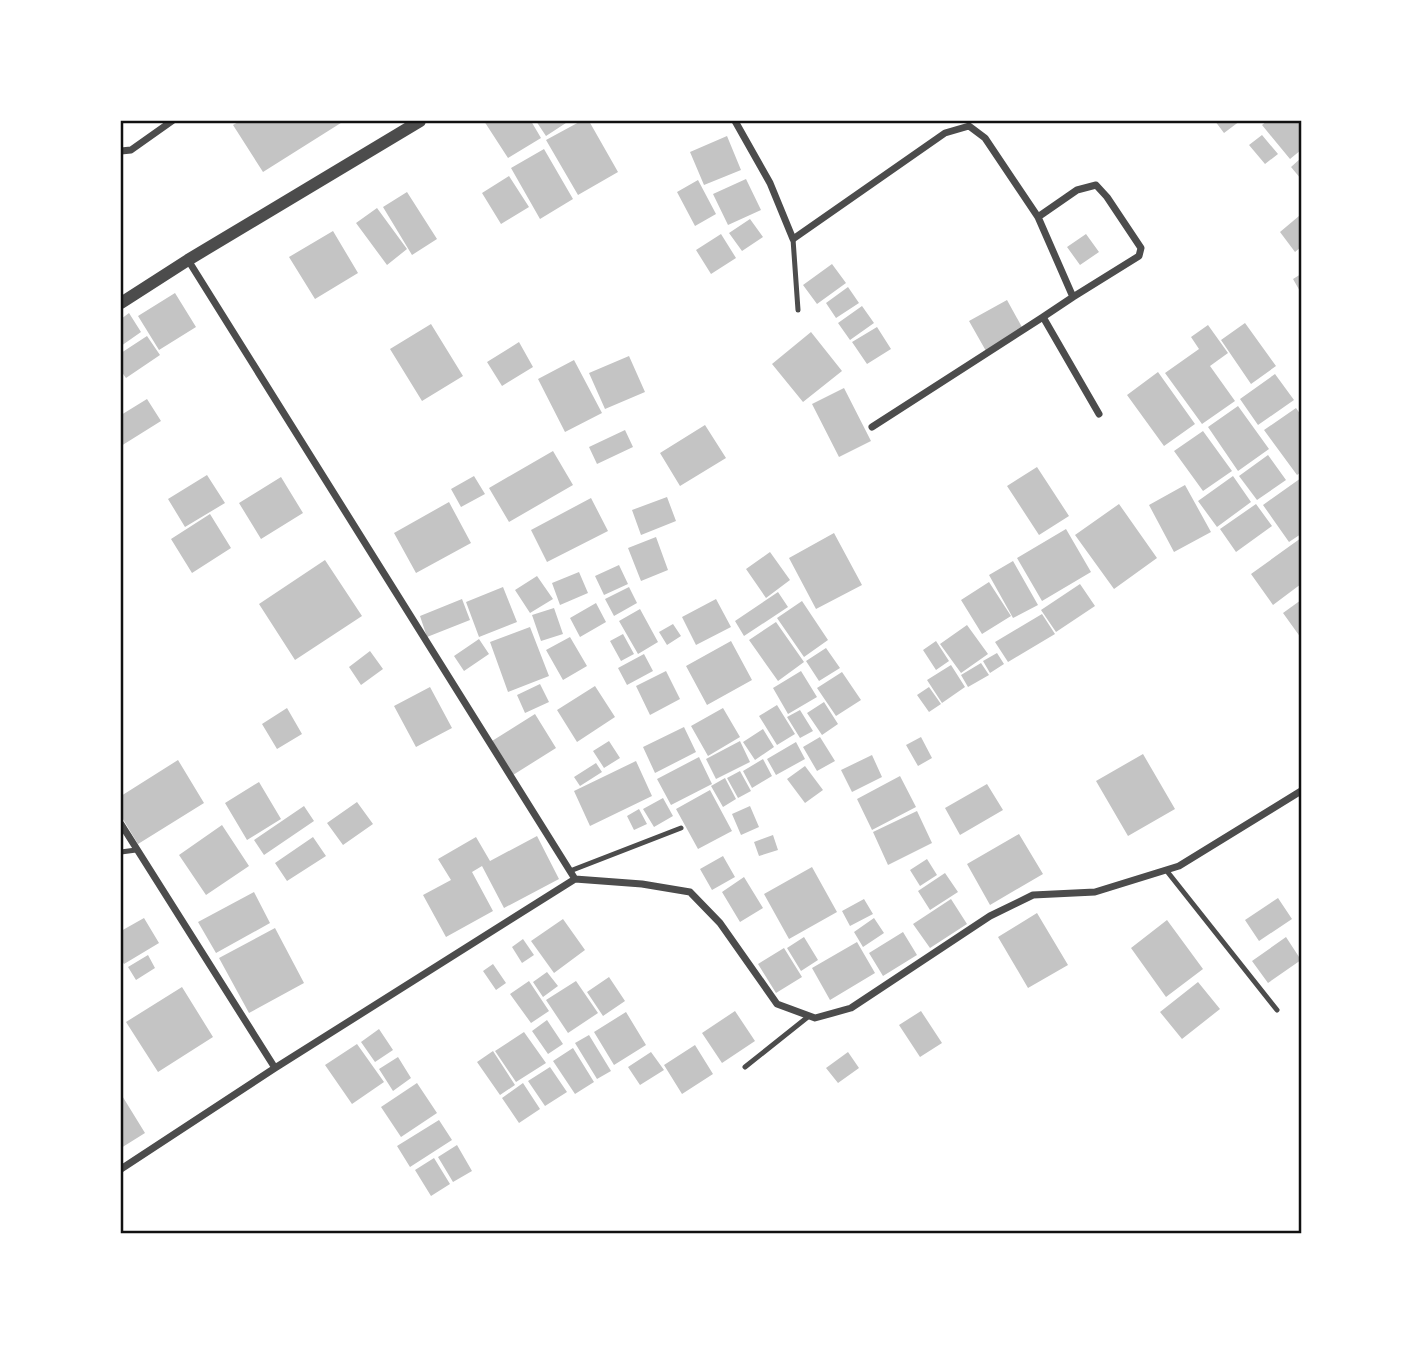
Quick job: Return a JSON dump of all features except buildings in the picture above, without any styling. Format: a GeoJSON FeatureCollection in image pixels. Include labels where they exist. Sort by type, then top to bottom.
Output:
{"type":"FeatureCollection","features":[{"type":"Feature","properties":{"kind":"street"},"geometry":{"type":"LineString","coordinates":[[121,151],[131,150],[172,121]]}},
{"type":"Feature","properties":{"kind":"street"},"geometry":{"type":"LineString","coordinates":[[121,303],[420,121]]}},
{"type":"Feature","properties":{"kind":"street"},"geometry":{"type":"LineString","coordinates":[[735,121],[770,183],[793,239],[945,133],[969,125],[985,138],[1038,217],[1073,297]]}},
{"type":"Feature","properties":{"kind":"street"},"geometry":{"type":"LineString","coordinates":[[872,427],[1139,256],[1141,248],[1107,197],[1096,186],[1077,190],[1038,217]]}},
{"type":"Feature","properties":{"kind":"street"},"geometry":{"type":"LineString","coordinates":[[188,260],[575,879]]}},
{"type":"Feature","properties":{"kind":"street"},"geometry":{"type":"LineString","coordinates":[[1043,317],[1099,414]]}},
{"type":"Feature","properties":{"kind":"street"},"geometry":{"type":"LineString","coordinates":[[121,1169],[275,1068],[575,879],[642,884],[690,892],[720,923],[777,1004],[816,1018],[851,1008],[990,916],[1033,895],[1095,892],[1179,866],[1301,791]]}},
{"type":"Feature","properties":{"kind":"street"},"geometry":{"type":"LineString","coordinates":[[121,824],[275,1068]]}},
{"type":"Feature","properties":{"kind":"lane"},"geometry":{"type":"LineString","coordinates":[[793,239],[799,310]]}},
{"type":"Feature","properties":{"kind":"lane"},"geometry":{"type":"LineString","coordinates":[[570,871],[681,828]]}},
{"type":"Feature","properties":{"kind":"lane"},"geometry":{"type":"LineString","coordinates":[[121,852],[136,850]]}},
{"type":"Feature","properties":{"kind":"lane"},"geometry":{"type":"LineString","coordinates":[[1166,870],[1277,1010]]}},
{"type":"Feature","properties":{"kind":"lane"},"geometry":{"type":"LineString","coordinates":[[745,1067],[809,1016]]}}]}
